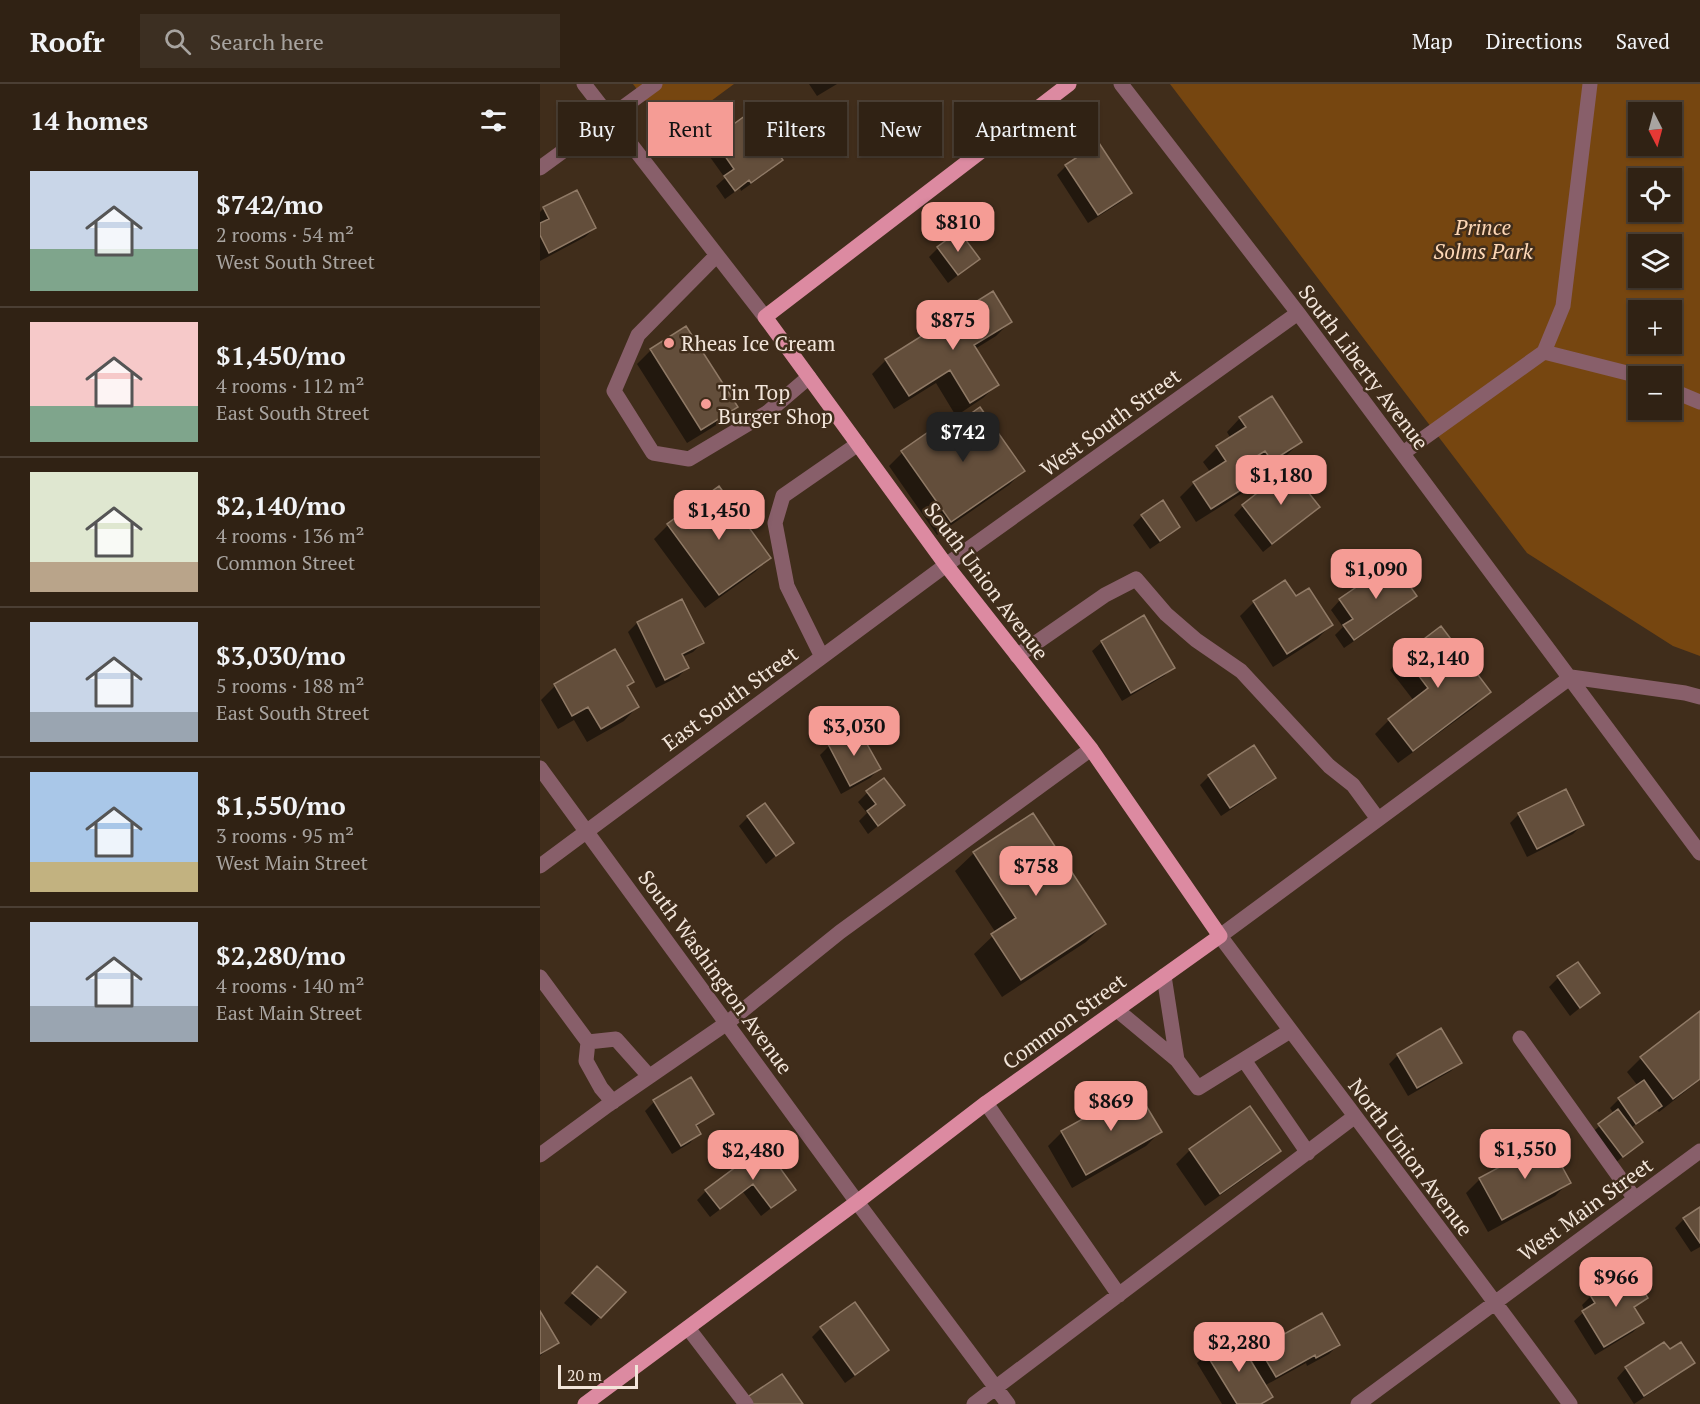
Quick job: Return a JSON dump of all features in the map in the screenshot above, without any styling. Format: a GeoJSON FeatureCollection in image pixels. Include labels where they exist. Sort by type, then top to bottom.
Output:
{"type":"FeatureCollection","features":[{"type":"Feature","properties":{"kind":"main road"},"geometry":{"type":"LineString","coordinates":[[765,317],[1069,84]]}},
{"type":"Feature","properties":{"kind":"main road","name":"South Union Avenue"},"geometry":{"type":"LineString","coordinates":[[765,317],[946,565],[1090,749],[1220,936]]}},
{"type":"Feature","properties":{"kind":"main road","name":"Common Street"},"geometry":{"type":"LineString","coordinates":[[585,1404],[986,1103],[1220,936]]}},
{"type":"Feature","properties":{"kind":"street","name":"South Union Avenue"},"geometry":{"type":"LineString","coordinates":[[584,84],[597,102]]}},
{"type":"Feature","properties":{"kind":"street"},"geometry":{"type":"LineString","coordinates":[[631,102],[655,84]]}},
{"type":"Feature","properties":{"kind":"street","name":"South Liberty Avenue"},"geometry":{"type":"LineString","coordinates":[[1121,84],[1298,313],[1700,853]]}},
{"type":"Feature","properties":{"kind":"street"},"geometry":{"type":"LineString","coordinates":[[1402,453],[1544,352],[1563,306],[1590,84]]}},
{"type":"Feature","properties":{"kind":"street","name":"South Union Avenue"},"geometry":{"type":"LineString","coordinates":[[636,152],[765,317]]}},
{"type":"Feature","properties":{"kind":"street"},"geometry":{"type":"LineString","coordinates":[[540,168],[558,155]]}},
{"type":"Feature","properties":{"kind":"street"},"geometry":{"type":"LineString","coordinates":[[717,255],[638,335],[614,391],[653,453],[689,459],[768,412],[809,377]]}},
{"type":"Feature","properties":{"kind":"street","name":"West South Street"},"geometry":{"type":"LineString","coordinates":[[946,565],[1298,313]]}},
{"type":"Feature","properties":{"kind":"street"},"geometry":{"type":"LineString","coordinates":[[1544,352],[1628,373]]}},
{"type":"Feature","properties":{"kind":"street"},"geometry":{"type":"LineString","coordinates":[[1682,395],[1700,402]]}},
{"type":"Feature","properties":{"kind":"street"},"geometry":{"type":"LineString","coordinates":[[822,657],[787,586],[775,523],[783,496],[858,444]]}},
{"type":"Feature","properties":{"kind":"street","name":"East South Street"},"geometry":{"type":"LineString","coordinates":[[540,866],[946,565]]}},
{"type":"Feature","properties":{"kind":"street"},"geometry":{"type":"LineString","coordinates":[[1017,656],[1106,595],[1136,579],[1166,614],[1196,640],[1241,671],[1329,766],[1353,785],[1378,819]]}},
{"type":"Feature","properties":{"kind":"street"},"geometry":{"type":"LineString","coordinates":[[1571,677],[1700,697]]}},
{"type":"Feature","properties":{"kind":"street","name":"Common Street"},"geometry":{"type":"LineString","coordinates":[[1220,936],[1571,677]]}},
{"type":"Feature","properties":{"kind":"street"},"geometry":{"type":"LineString","coordinates":[[540,1155],[727,1023],[840,932],[1090,749]]}},
{"type":"Feature","properties":{"kind":"street","name":"South Washington Avenue"},"geometry":{"type":"LineString","coordinates":[[540,768],[857,1202],[1008,1404]]}},
{"type":"Feature","properties":{"kind":"street","name":"North Union Avenue"},"geometry":{"type":"LineString","coordinates":[[1220,936],[1570,1404]]}},
{"type":"Feature","properties":{"kind":"street"},"geometry":{"type":"LineString","coordinates":[[540,976],[588,1042],[586,1060],[613,1102]]}},
{"type":"Feature","properties":{"kind":"street"},"geometry":{"type":"LineString","coordinates":[[1164,976],[1177,1060]]}},
{"type":"Feature","properties":{"kind":"street"},"geometry":{"type":"LineString","coordinates":[[1117,1010],[1177,1060],[1198,1088],[1290,1031]]}},
{"type":"Feature","properties":{"kind":"street"},"geometry":{"type":"LineString","coordinates":[[1520,1038],[1635,1199]]}},
{"type":"Feature","properties":{"kind":"street"},"geometry":{"type":"LineString","coordinates":[[588,1042],[616,1039],[649,1076]]}},
{"type":"Feature","properties":{"kind":"street"},"geometry":{"type":"LineString","coordinates":[[1244,1060],[1308,1153]]}},
{"type":"Feature","properties":{"kind":"street"},"geometry":{"type":"LineString","coordinates":[[986,1103],[1119,1295]]}},
{"type":"Feature","properties":{"kind":"street"},"geometry":{"type":"LineString","coordinates":[[974,1404],[1354,1117]]}},
{"type":"Feature","properties":{"kind":"street","name":"West Main Street"},"geometry":{"type":"LineString","coordinates":[[1358,1404],[1700,1151]]}},
{"type":"Feature","properties":{"kind":"street"},"geometry":{"type":"LineString","coordinates":[[688,1328],[746,1404]]}},
{"type":"Feature","properties":{"kind":"green space"},"geometry":{"type":"Polygon","coordinates":[[[633,84],[734,84],[710,102],[648,102],[648,104],[633,84]]]}},
{"type":"Feature","properties":{"kind":"green space","name":"Prince Solms Park"},"geometry":{"type":"Polygon","coordinates":[[[1170,84],[1700,84],[1700,656],[1673,646],[1527,553],[1170,84]]]}},
{"type":"Feature","properties":{"kind":"building"},"geometry":{"type":"Polygon","coordinates":[[[745,116],[745,156],[780,156],[783,160],[751,183],[749,180],[735,191],[724,176],[734,169],[725,156],[733,156],[733,125],[745,116]]]}},
{"type":"Feature","properties":{"kind":"building"},"geometry":{"type":"Polygon","coordinates":[[[1098,144],[1132,193],[1098,215],[1065,165],[1079,156],[1098,156],[1098,144]]]}},
{"type":"Feature","properties":{"kind":"building"},"geometry":{"type":"Polygon","coordinates":[[[577,190],[596,228],[549,253],[540,235],[540,223],[549,219],[543,207],[577,190]]]}},
{"type":"Feature","properties":{"kind":"building"},"geometry":{"type":"Polygon","coordinates":[[[959,231],[980,259],[958,275],[937,247],[959,231]]]}},
{"type":"Feature","properties":{"kind":"building"},"geometry":{"type":"Polygon","coordinates":[[[993,291],[1012,322],[974,345],[999,385],[970,403],[950,370],[909,396],[885,359],[993,291]]]}},
{"type":"Feature","properties":{"kind":"building"},"geometry":{"type":"Polygon","coordinates":[[[686,326],[738,407],[701,430],[650,349],[686,326]]]}},
{"type":"Feature","properties":{"kind":"building"},"geometry":{"type":"Polygon","coordinates":[[[1272,396],[1302,442],[1272,461],[1265,451],[1252,459],[1263,476],[1211,509],[1193,482],[1226,461],[1216,446],[1246,427],[1239,417],[1272,396]]]}},
{"type":"Feature","properties":{"kind":"building"},"geometry":{"type":"Polygon","coordinates":[[[980,407],[1025,471],[951,522],[901,451],[947,419],[952,427],[980,407]]]}},
{"type":"Feature","properties":{"kind":"building"},"geometry":{"type":"Polygon","coordinates":[[[1289,468],[1320,507],[1272,544],[1242,505],[1289,468]]]}},
{"type":"Feature","properties":{"kind":"building"},"geometry":{"type":"Polygon","coordinates":[[[719,486],[771,558],[719,595],[667,524],[719,486]]]}},
{"type":"Feature","properties":{"kind":"building"},"geometry":{"type":"Polygon","coordinates":[[[1163,500],[1180,527],[1160,541],[1141,515],[1163,500]]]}},
{"type":"Feature","properties":{"kind":"building"},"geometry":{"type":"Polygon","coordinates":[[[1393,562],[1417,596],[1354,640],[1343,625],[1353,619],[1339,599],[1393,562]]]}},
{"type":"Feature","properties":{"kind":"building"},"geometry":{"type":"Polygon","coordinates":[[[1285,580],[1296,596],[1309,588],[1333,625],[1287,654],[1253,601],[1285,580]]]}},
{"type":"Feature","properties":{"kind":"building"},"geometry":{"type":"Polygon","coordinates":[[[682,599],[704,643],[682,654],[689,668],[665,680],[637,622],[682,599]]]}},
{"type":"Feature","properties":{"kind":"building"},"geometry":{"type":"Polygon","coordinates":[[[1144,615],[1175,668],[1131,693],[1101,641],[1144,615]]]}},
{"type":"Feature","properties":{"kind":"building"},"geometry":{"type":"Polygon","coordinates":[[[1441,626],[1491,692],[1413,751],[1388,719],[1428,688],[1403,655],[1441,626]]]}},
{"type":"Feature","properties":{"kind":"building"},"geometry":{"type":"Polygon","coordinates":[[[615,649],[634,682],[627,686],[639,707],[601,729],[588,707],[572,716],[554,684],[615,649]]]}},
{"type":"Feature","properties":{"kind":"building"},"geometry":{"type":"Polygon","coordinates":[[[858,728],[881,769],[850,786],[828,744],[858,728]]]}},
{"type":"Feature","properties":{"kind":"building"},"geometry":{"type":"Polygon","coordinates":[[[1254,745],[1276,778],[1230,808],[1208,775],[1254,745]]]}},
{"type":"Feature","properties":{"kind":"building"},"geometry":{"type":"Polygon","coordinates":[[[884,778],[905,805],[878,826],[867,811],[876,804],[866,791],[884,778]]]}},
{"type":"Feature","properties":{"kind":"building"},"geometry":{"type":"Polygon","coordinates":[[[1566,789],[1584,825],[1537,849],[1518,813],[1566,789]]]}},
{"type":"Feature","properties":{"kind":"building"},"geometry":{"type":"Polygon","coordinates":[[[765,803],[794,843],[776,856],[747,816],[765,803]]]}},
{"type":"Feature","properties":{"kind":"building"},"geometry":{"type":"Polygon","coordinates":[[[1033,813],[1106,924],[1021,980],[991,934],[1016,918],[973,852],[1033,813]]]}},
{"type":"Feature","properties":{"kind":"building"},"geometry":{"type":"Polygon","coordinates":[[[1578,962],[1600,993],[1580,1008],[1557,976],[1578,962]]]}},
{"type":"Feature","properties":{"kind":"building"},"geometry":{"type":"Polygon","coordinates":[[[1700,1011],[1700,1079],[1673,1099],[1640,1057],[1700,1011]]]}},
{"type":"Feature","properties":{"kind":"building"},"geometry":{"type":"Polygon","coordinates":[[[1441,1028],[1462,1063],[1417,1088],[1397,1054],[1441,1028]]]}},
{"type":"Feature","properties":{"kind":"building"},"geometry":{"type":"Polygon","coordinates":[[[691,1077],[714,1114],[696,1125],[701,1134],[681,1146],[653,1100],[691,1077]]]}},
{"type":"Feature","properties":{"kind":"building"},"geometry":{"type":"Polygon","coordinates":[[[1644,1080],[1662,1106],[1636,1124],[1618,1098],[1644,1080]]]}},
{"type":"Feature","properties":{"kind":"building"},"geometry":{"type":"Polygon","coordinates":[[[1136,1089],[1162,1132],[1086,1175],[1061,1131],[1136,1089]]]}},
{"type":"Feature","properties":{"kind":"building"},"geometry":{"type":"Polygon","coordinates":[[[1250,1106],[1281,1151],[1220,1194],[1189,1149],[1250,1106]]]}},
{"type":"Feature","properties":{"kind":"building"},"geometry":{"type":"Polygon","coordinates":[[[1618,1109],[1643,1142],[1623,1157],[1598,1124],[1618,1109]]]}},
{"type":"Feature","properties":{"kind":"building"},"geometry":{"type":"Polygon","coordinates":[[[1548,1141],[1571,1183],[1502,1220],[1479,1178],[1548,1141]]]}},
{"type":"Feature","properties":{"kind":"building"},"geometry":{"type":"Polygon","coordinates":[[[764,1146],[796,1190],[771,1208],[753,1184],[720,1209],[705,1190],[764,1146]]]}},
{"type":"Feature","properties":{"kind":"building"},"geometry":{"type":"Polygon","coordinates":[[[1700,1207],[1700,1243],[1683,1218],[1700,1207]]]}},
{"type":"Feature","properties":{"kind":"building"},"geometry":{"type":"Polygon","coordinates":[[[597,1266],[626,1292],[601,1318],[572,1293],[597,1266]]]}},
{"type":"Feature","properties":{"kind":"building"},"geometry":{"type":"Polygon","coordinates":[[[1631,1269],[1648,1298],[1634,1307],[1644,1323],[1604,1347],[1582,1311],[1595,1303],[1590,1295],[1631,1269]]]}},
{"type":"Feature","properties":{"kind":"building"},"geometry":{"type":"Polygon","coordinates":[[[855,1302],[889,1350],[855,1375],[820,1327],[855,1302]]]}},
{"type":"Feature","properties":{"kind":"building"},"geometry":{"type":"Polygon","coordinates":[[[540,1311],[559,1343],[540,1354],[540,1311]]]}},
{"type":"Feature","properties":{"kind":"building"},"geometry":{"type":"Polygon","coordinates":[[[1322,1313],[1340,1345],[1316,1358],[1315,1355],[1276,1377],[1259,1348],[1322,1313]]]}},
{"type":"Feature","properties":{"kind":"building"},"geometry":{"type":"Polygon","coordinates":[[[1235,1335],[1273,1397],[1261,1404],[1237,1404],[1205,1352],[1235,1335]]]}},
{"type":"Feature","properties":{"kind":"building"},"geometry":{"type":"Polygon","coordinates":[[[1664,1342],[1670,1349],[1681,1342],[1695,1363],[1644,1396],[1625,1367],[1664,1342]]]}},
{"type":"Feature","properties":{"kind":"building"},"geometry":{"type":"Polygon","coordinates":[[[782,1374],[803,1404],[750,1404],[746,1398],[782,1374]]]}},
{"type":"Feature","properties":{"kind":"place","name":"Rheas Ice Cream"},"geometry":{"type":"Point","coordinates":[669,343]}},
{"type":"Feature","properties":{"kind":"place","name":"Tin Top Burger Shop"},"geometry":{"type":"Point","coordinates":[706,404]}}]}
